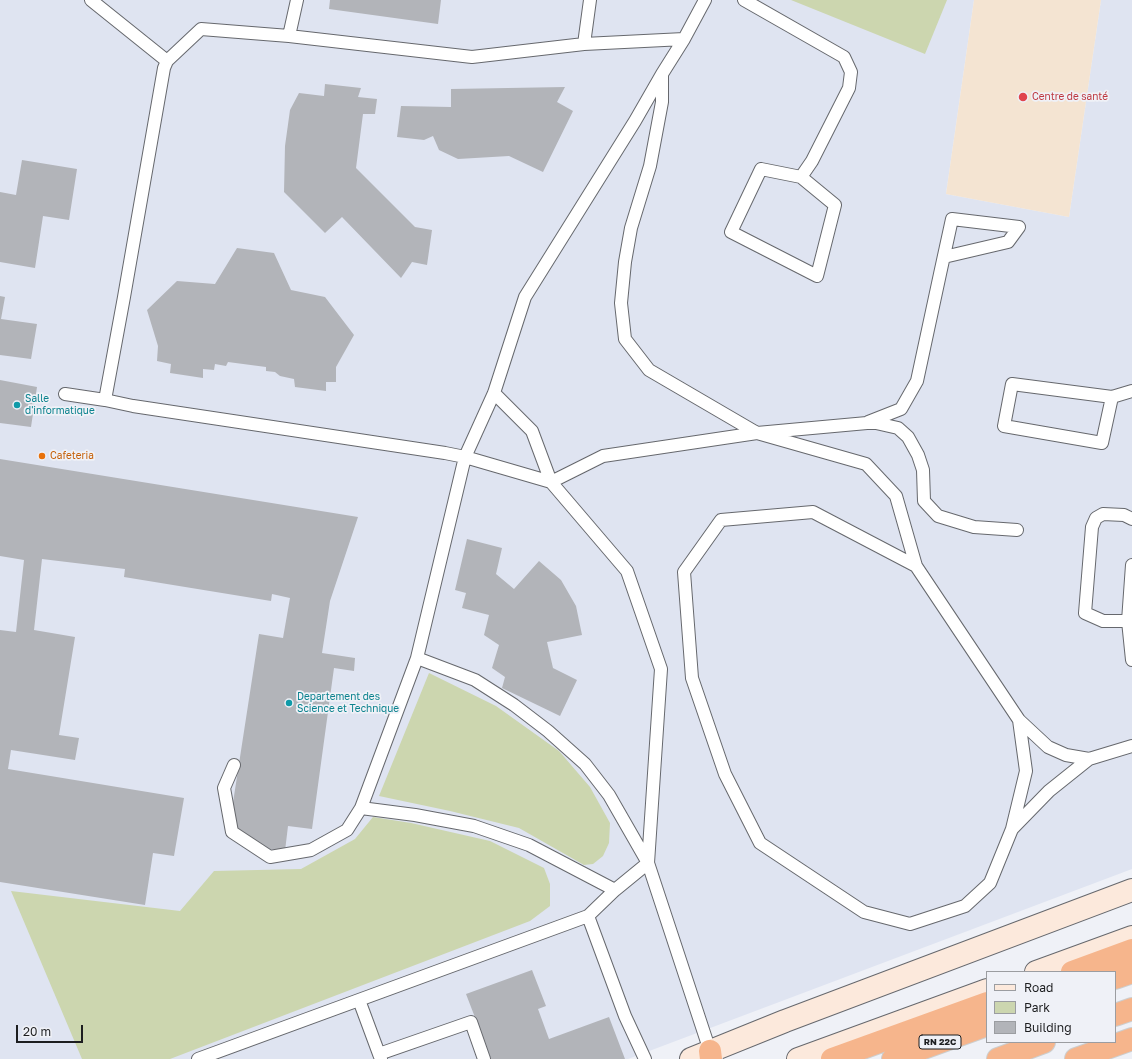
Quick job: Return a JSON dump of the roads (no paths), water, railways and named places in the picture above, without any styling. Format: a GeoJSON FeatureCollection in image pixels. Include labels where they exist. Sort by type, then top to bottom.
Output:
{"type":"FeatureCollection","features":[{"type":"Feature","properties":{"kind":"highway"},"geometry":{"type":"LineString","coordinates":[[1075,971],[1132,950]]}},
{"type":"Feature","properties":{"kind":"highway"},"geometry":{"type":"LineString","coordinates":[[1116,978],[1132,972]]}},
{"type":"Feature","properties":{"kind":"highway"},"geometry":{"type":"LineString","coordinates":[[832,1059],[986,1003]]}},
{"type":"Feature","properties":{"kind":"highway"},"geometry":{"type":"LineString","coordinates":[[1116,1016],[1132,1009]]}},
{"type":"Feature","properties":{"kind":"highway","name":"RN 22C"},"geometry":{"type":"LineString","coordinates":[[893,1059],[986,1025]]}},
{"type":"Feature","properties":{"kind":"highway"},"geometry":{"type":"LineString","coordinates":[[1076,1059],[1132,1039]]}},
{"type":"Feature","properties":{"kind":"highway"},"geometry":{"type":"LineString","coordinates":[[998,1059],[1041,1043]]}},
{"type":"Feature","properties":{"kind":"main road"},"geometry":{"type":"LineString","coordinates":[[704,1056],[792,1018],[1132,890]]}},
{"type":"Feature","properties":{"kind":"main road"},"geometry":{"type":"LineString","coordinates":[[1039,971],[1132,937]]}},
{"type":"Feature","properties":{"kind":"main road"},"geometry":{"type":"LineString","coordinates":[[798,1059],[986,990]]}},
{"type":"Feature","properties":{"kind":"lane"},"geometry":{"type":"LineString","coordinates":[[91,0],[167,61]]}},
{"type":"Feature","properties":{"kind":"lane"},"geometry":{"type":"LineString","coordinates":[[289,36],[296,0]]}},
{"type":"Feature","properties":{"kind":"lane"},"geometry":{"type":"LineString","coordinates":[[584,44],[590,0]]}},
{"type":"Feature","properties":{"kind":"lane"},"geometry":{"type":"LineString","coordinates":[[234,765],[224,788],[232,832],[270,857],[311,850],[347,830],[361,808],[417,658],[464,457],[494,393],[525,298],[635,121],[684,39],[705,0]]}},
{"type":"Feature","properties":{"kind":"lane"},"geometry":{"type":"LineString","coordinates":[[744,0],[844,57],[851,72],[849,88],[812,161],[801,177]]}},
{"type":"Feature","properties":{"kind":"lane"},"geometry":{"type":"LineString","coordinates":[[105,400],[164,68],[167,61],[201,29],[289,36],[472,57],[584,44],[684,39]]}},
{"type":"Feature","properties":{"kind":"lane"},"geometry":{"type":"LineString","coordinates":[[662,74],[662,102],[660,116],[650,166],[631,228],[625,262],[621,303],[625,339],[649,370],[757,433],[866,464],[896,496],[916,566],[1019,720],[1048,747],[1066,755],[1088,759]]}},
{"type":"Feature","properties":{"kind":"lane"},"geometry":{"type":"LineString","coordinates":[[761,170],[801,177],[835,205],[817,276],[731,232],[761,170]]}},
{"type":"Feature","properties":{"kind":"lane"},"geometry":{"type":"LineString","coordinates":[[867,423],[901,409],[917,381],[952,219],[1019,227],[1008,242],[944,257]]}},
{"type":"Feature","properties":{"kind":"lane"},"geometry":{"type":"LineString","coordinates":[[1112,397],[1102,444],[1004,426],[1012,384],[1112,397],[1132,391]]}},
{"type":"Feature","properties":{"kind":"lane"},"geometry":{"type":"LineString","coordinates":[[198,1059],[588,916],[615,890],[648,863],[661,669],[627,571],[551,482],[532,431],[494,393]]}},
{"type":"Feature","properties":{"kind":"lane"},"geometry":{"type":"LineString","coordinates":[[65,394],[132,406],[464,457],[551,482],[603,456],[757,433],[876,423],[898,428],[908,437],[918,455],[923,470],[924,501],[938,516],[974,527],[1017,530]]}},
{"type":"Feature","properties":{"kind":"lane"},"geometry":{"type":"LineString","coordinates":[[916,566],[813,512],[721,520],[684,572],[692,678],[725,774],[760,843],[864,912],[910,924],[965,906],[990,883],[1012,829],[1026,771],[1019,720]]}},
{"type":"Feature","properties":{"kind":"lane"},"geometry":{"type":"LineString","coordinates":[[1128,621],[1103,621],[1084,613],[1092,527],[1096,518],[1103,514],[1124,515],[1132,519]]}},
{"type":"Feature","properties":{"kind":"lane"},"geometry":{"type":"LineString","coordinates":[[1132,565],[1128,621],[1132,660]]}},
{"type":"Feature","properties":{"kind":"lane"},"geometry":{"type":"LineString","coordinates":[[417,658],[475,680],[548,730],[585,764],[608,795],[648,863],[704,1056]]}},
{"type":"Feature","properties":{"kind":"lane"},"geometry":{"type":"LineString","coordinates":[[1012,829],[1049,791],[1088,759],[1132,746]]}},
{"type":"Feature","properties":{"kind":"lane"},"geometry":{"type":"LineString","coordinates":[[361,808],[415,815],[474,826],[529,845],[615,890]]}},
{"type":"Feature","properties":{"kind":"lane"},"geometry":{"type":"LineString","coordinates":[[588,916],[625,1016],[645,1059]]}},
{"type":"Feature","properties":{"kind":"lane"},"geometry":{"type":"LineString","coordinates":[[359,1000],[380,1056],[471,1022],[484,1059]]}},
{"type":"Feature","properties":{"kind":"place","name":"Centre de santé"},"geometry":{"type":"Point","coordinates":[1023,97]}},
{"type":"Feature","properties":{"kind":"place","name":"Salle d'informatique"},"geometry":{"type":"Point","coordinates":[17,405]}},
{"type":"Feature","properties":{"kind":"place","name":"Cafeteria"},"geometry":{"type":"Point","coordinates":[42,456]}},
{"type":"Feature","properties":{"kind":"place","name":"Departement des Science et Technique"},"geometry":{"type":"Point","coordinates":[289,703]}}]}
